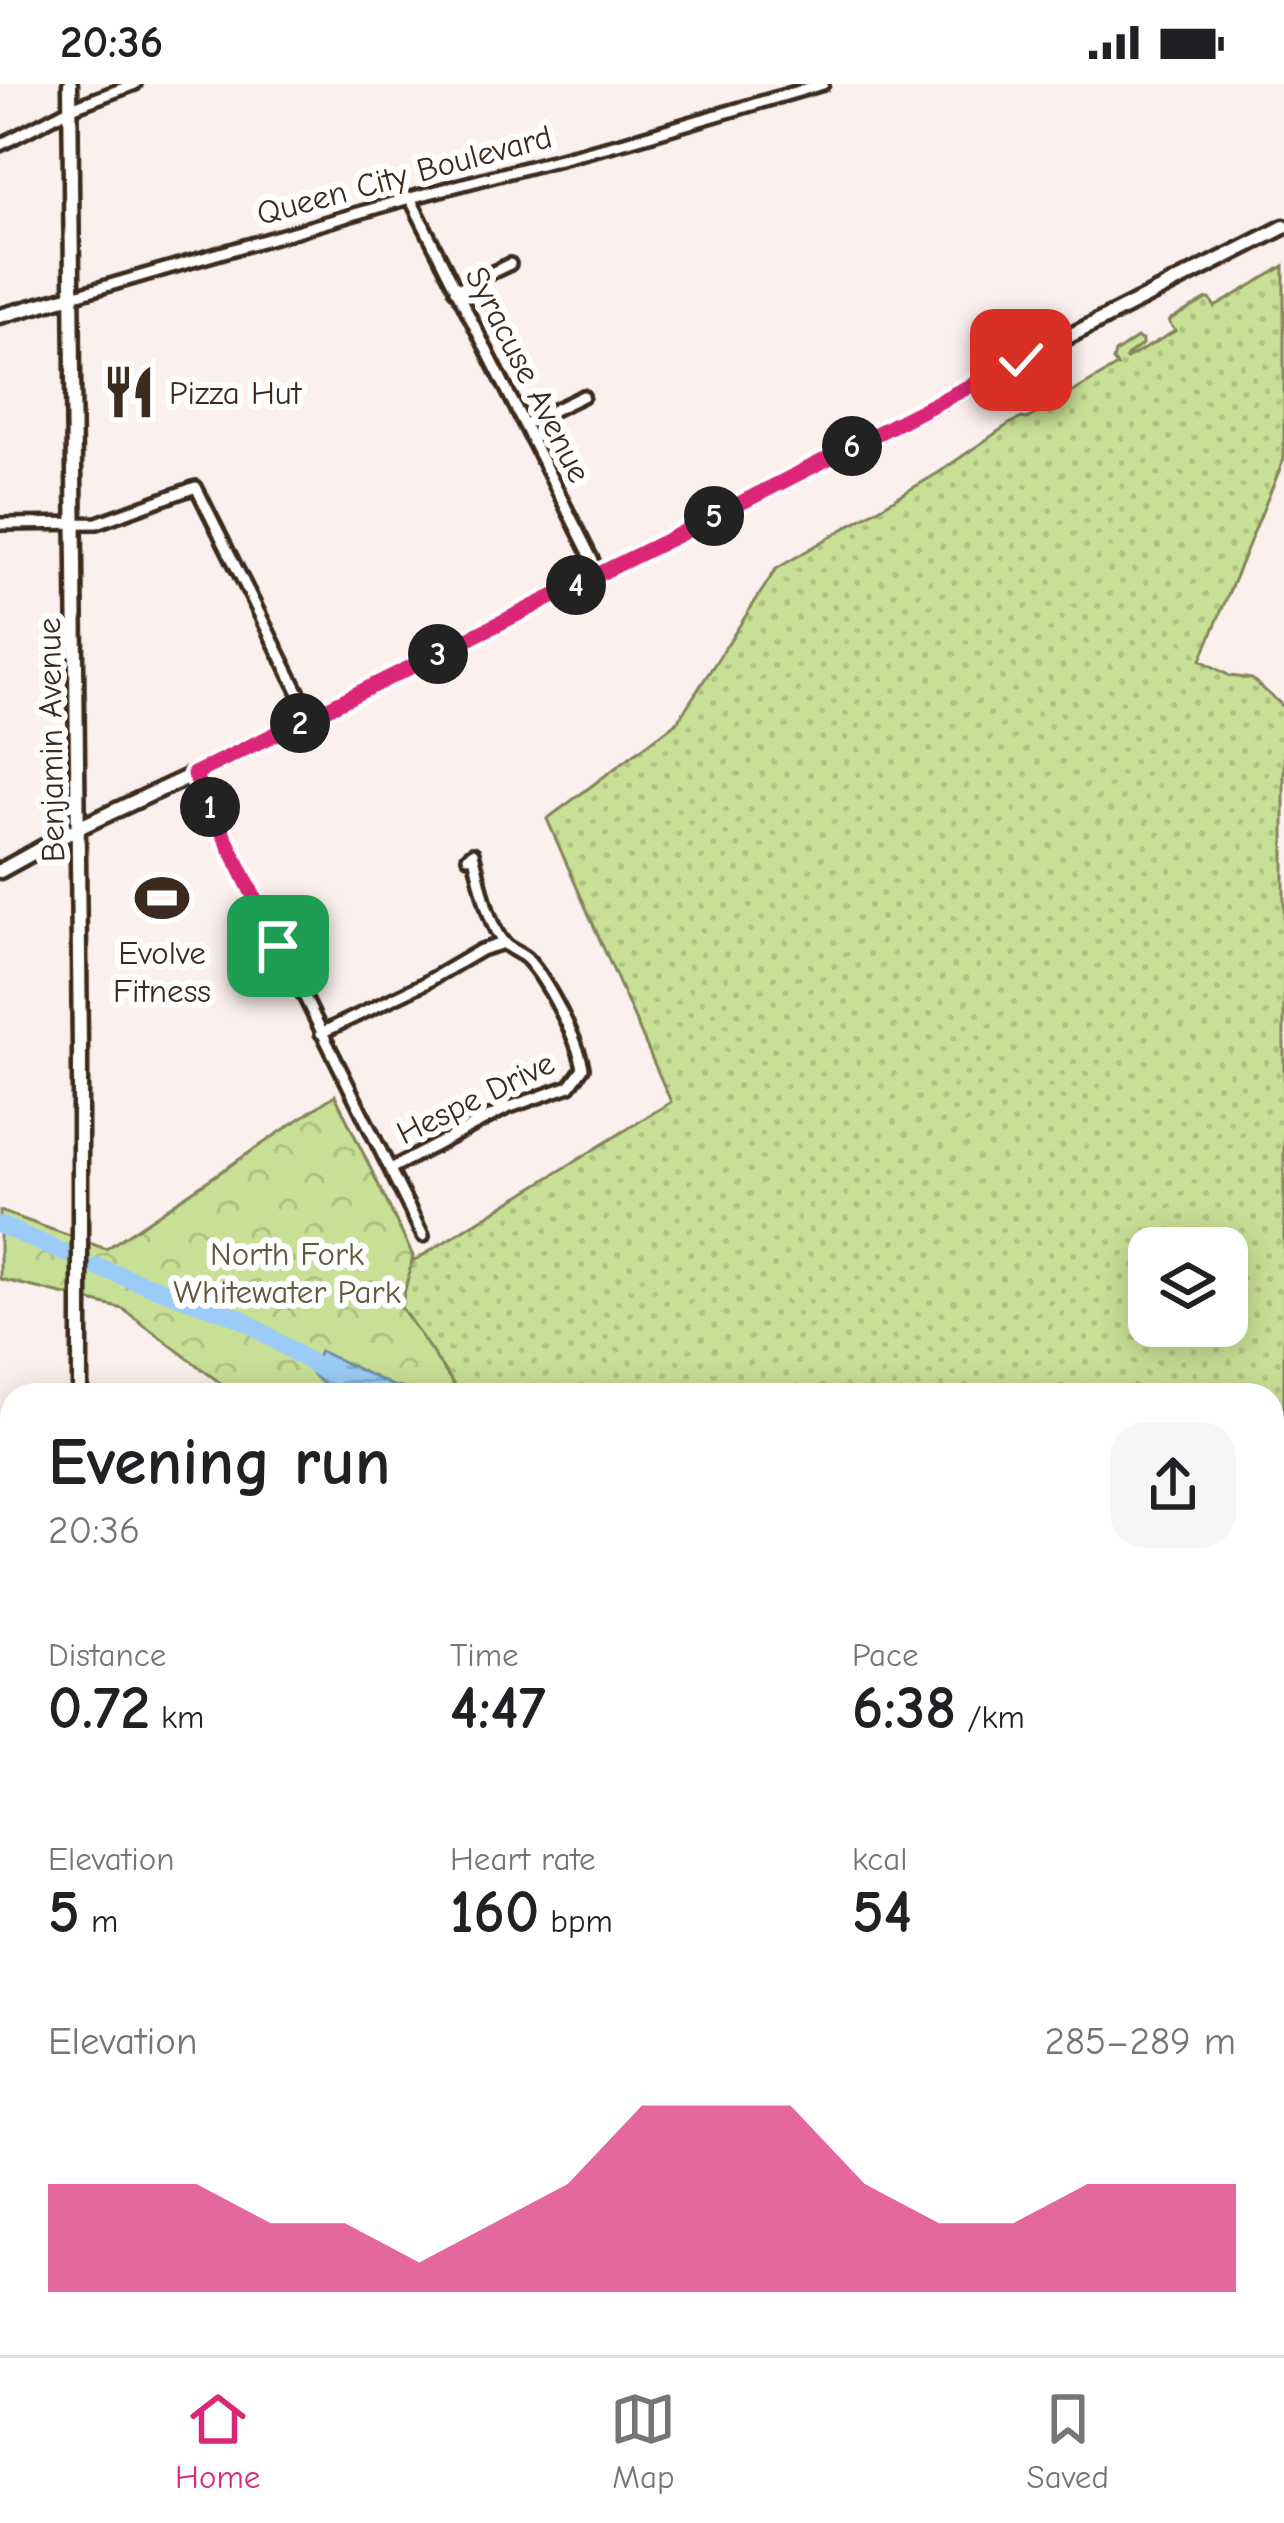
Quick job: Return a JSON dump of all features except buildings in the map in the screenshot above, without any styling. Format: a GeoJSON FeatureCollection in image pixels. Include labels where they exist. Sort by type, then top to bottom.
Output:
{"type":"FeatureCollection","features":[{"type":"Feature","properties":{"kind":"main road","name":"Benjamin Avenue"},"geometry":{"type":"LineString","coordinates":[[70,84],[80,1383]]}},
{"type":"Feature","properties":{"kind":"main road"},"geometry":{"type":"LineString","coordinates":[[0,871],[1284,227]]}},
{"type":"Feature","properties":{"kind":"main road","name":"Queen City Boulevard"},"geometry":{"type":"LineString","coordinates":[[0,316],[72,296]]}},
{"type":"Feature","properties":{"kind":"street"},"geometry":{"type":"LineString","coordinates":[[0,145],[71,108],[135,84]]}},
{"type":"Feature","properties":{"kind":"street","name":"Queen City Boulevard"},"geometry":{"type":"LineString","coordinates":[[72,296],[823,84]]}},
{"type":"Feature","properties":{"kind":"street","name":"Syracuse Avenue"},"geometry":{"type":"LineString","coordinates":[[410,198],[599,573]]}},
{"type":"Feature","properties":{"kind":"street"},"geometry":{"type":"LineString","coordinates":[[455,290],[510,264]]}},
{"type":"Feature","properties":{"kind":"street"},"geometry":{"type":"LineString","coordinates":[[525,424],[583,395]]}},
{"type":"Feature","properties":{"kind":"street"},"geometry":{"type":"LineString","coordinates":[[0,524],[97,523],[196,487],[311,717]]}},
{"type":"Feature","properties":{"kind":"street"},"geometry":{"type":"LineString","coordinates":[[194,774],[423,1236]]}},
{"type":"Feature","properties":{"kind":"street"},"geometry":{"type":"LineString","coordinates":[[321,1033],[424,984],[481,950],[504,943],[473,854],[468,857]]}},
{"type":"Feature","properties":{"kind":"street","name":"Hespe Drive"},"geometry":{"type":"LineString","coordinates":[[389,1169],[507,1108],[570,1086],[583,1068],[568,1024],[528,960],[504,943]]}},
{"type":"Feature","properties":{"kind":"green space"},"geometry":{"type":"Polygon","coordinates":[[[1284,266],[1284,459],[1201,660],[1230,676],[1252,679],[1284,707],[1284,1383],[271,1383],[258,1357],[671,1102],[547,819],[677,722],[776,569],[938,473],[1009,424],[1027,419],[1117,366],[1115,353],[1137,338],[1142,345],[1125,360],[1175,331],[1171,319],[1207,299],[1215,307],[1284,266]]]}},
{"type":"Feature","properties":{"kind":"green space","name":"North Fork Whitewater Park"},"geometry":{"type":"Polygon","coordinates":[[[335,1095],[413,1256],[401,1307],[453,1383],[220,1383],[123,1309],[0,1279],[0,1211],[106,1249],[335,1095]]]}},
{"type":"Feature","properties":{"kind":"water"},"geometry":{"type":"Polygon","coordinates":[[[320,1351],[387,1383],[322,1383],[311,1372],[320,1351]]]}},
{"type":"Feature","properties":{"kind":"waterway"},"geometry":{"type":"LineString","coordinates":[[0,1225],[67,1254]]}},
{"type":"Feature","properties":{"kind":"waterway"},"geometry":{"type":"LineString","coordinates":[[97,1267],[238,1317],[335,1374]]}},
{"type":"Feature","properties":{"kind":"place","name":"Pizza Hut"},"geometry":{"type":"Point","coordinates":[129,392]}},
{"type":"Feature","properties":{"kind":"place","name":"Evolve Fitness"},"geometry":{"type":"Point","coordinates":[162,898]}},
{"type":"Feature","properties":{"kind":"route"},"geometry":{"type":"LineString","coordinates":[[278,946],[194,774],[1021,360]]}}]}
